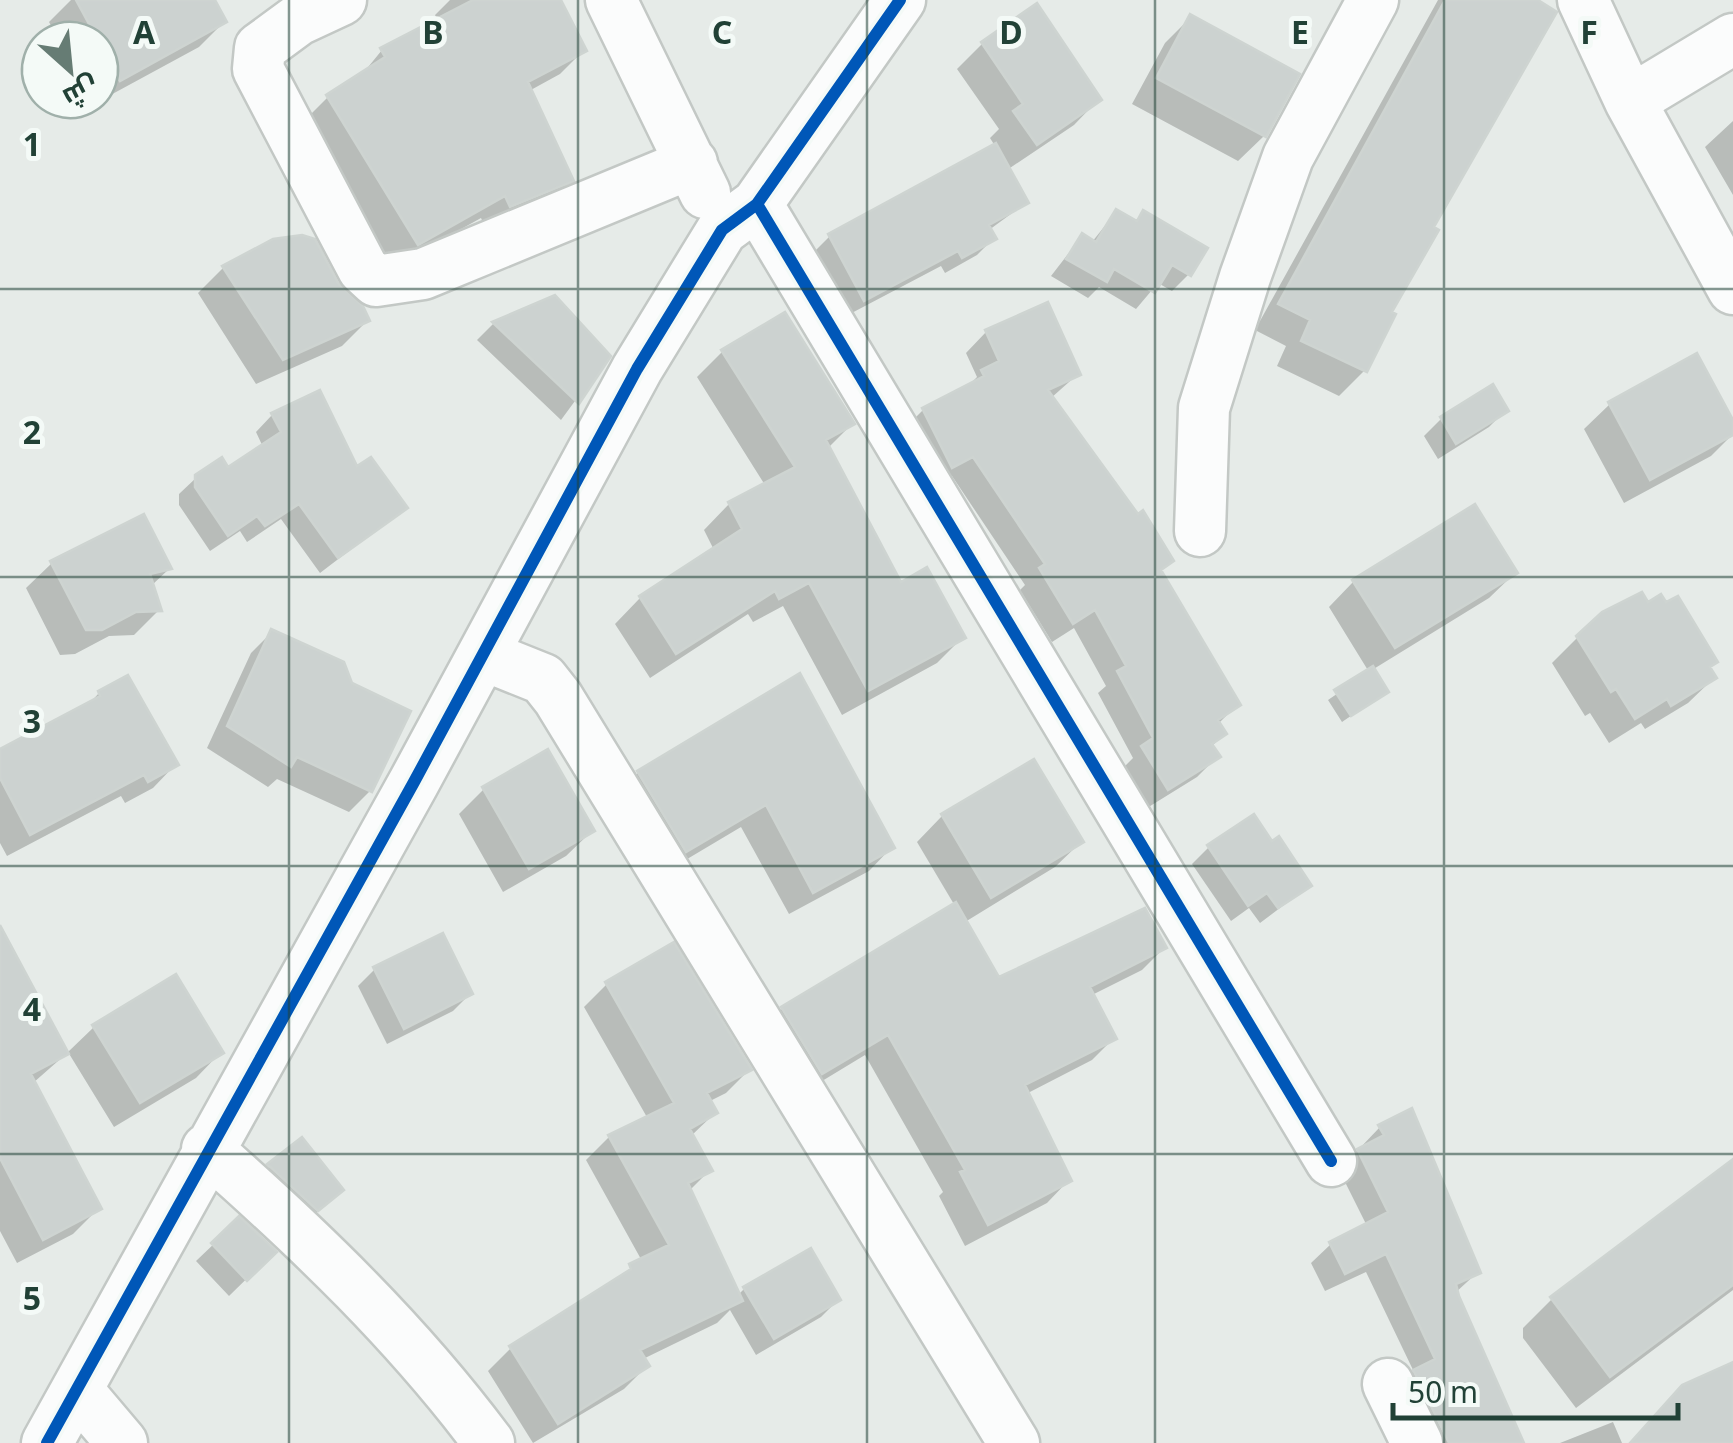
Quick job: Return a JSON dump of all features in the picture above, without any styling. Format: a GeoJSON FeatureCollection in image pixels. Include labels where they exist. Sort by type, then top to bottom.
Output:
{"type":"FeatureCollection","features":[{"type":"Feature","properties":{"kind":"street"},"geometry":{"type":"LineString","coordinates":[[340,0],[275,34],[260,48],[258,69],[363,270],[376,281],[423,274],[692,163]]}},
{"type":"Feature","properties":{"kind":"street"},"geometry":{"type":"LineString","coordinates":[[611,0],[692,163],[739,217],[1331,1161]]}},
{"type":"Feature","properties":{"kind":"street"},"geometry":{"type":"LineString","coordinates":[[47,1443],[637,369],[739,217],[900,0]]}},
{"type":"Feature","properties":{"kind":"street"},"geometry":{"type":"LineString","coordinates":[[1200,531],[1204,408],[1245,276],[1288,157],[1373,0]]}},
{"type":"Feature","properties":{"kind":"street"},"geometry":{"type":"LineString","coordinates":[[1583,0],[1630,101],[1733,289]]}},
{"type":"Feature","properties":{"kind":"street"},"geometry":{"type":"LineString","coordinates":[[1630,101],[1733,38]]}},
{"type":"Feature","properties":{"kind":"street"},"geometry":{"type":"LineString","coordinates":[[482,655],[543,679],[558,698],[1014,1443]]}},
{"type":"Feature","properties":{"kind":"street"},"geometry":{"type":"LineString","coordinates":[[208,1150],[334,1266],[402,1336],[488,1443]]}},
{"type":"Feature","properties":{"kind":"street"},"geometry":{"type":"LineString","coordinates":[[1388,1384],[1418,1443]]}},
{"type":"Feature","properties":{"kind":"street"},"geometry":{"type":"LineString","coordinates":[[78,1391],[122,1443]]}},
{"type":"Feature","properties":{"kind":"building"},"geometry":{"type":"Polygon","coordinates":[[[76,0],[215,0],[227,22],[120,81],[120,20],[87,20],[76,0]]]}},
{"type":"Feature","properties":{"kind":"building"},"geometry":{"type":"Polygon","coordinates":[[[473,0],[561,0],[587,51],[528,82],[574,181],[510,207],[505,196],[418,245],[326,95],[385,57],[380,48],[473,0]]]}},
{"type":"Feature","properties":{"kind":"building"},"geometry":{"type":"Polygon","coordinates":[[[1445,0],[1538,0],[1557,12],[1434,227],[1439,230],[1392,312],[1396,314],[1367,372],[1301,341],[1310,320],[1278,304],[1445,0]]]}},
{"type":"Feature","properties":{"kind":"building"},"geometry":{"type":"Polygon","coordinates":[[[1037,3],[1102,100],[1037,145],[1013,111],[1023,104],[981,42],[1037,3]]]}},
{"type":"Feature","properties":{"kind":"building"},"geometry":{"type":"Polygon","coordinates":[[[1190,14],[1300,74],[1266,137],[1156,78],[1190,14]]]}},
{"type":"Feature","properties":{"kind":"building"},"geometry":{"type":"Polygon","coordinates":[[[996,143],[1029,203],[989,225],[997,239],[962,258],[958,251],[864,301],[828,234],[996,143]]]}},
{"type":"Feature","properties":{"kind":"building"},"geometry":{"type":"Polygon","coordinates":[[[1116,209],[1137,221],[1143,210],[1208,248],[1191,276],[1172,265],[1155,293],[1114,269],[1107,282],[1066,259],[1082,233],[1096,242],[1116,209]]]}},
{"type":"Feature","properties":{"kind":"building"},"geometry":{"type":"Polygon","coordinates":[[[302,235],[315,239],[338,283],[363,306],[370,321],[283,360],[222,266],[273,239],[302,235]]]}},
{"type":"Feature","properties":{"kind":"building"},"geometry":{"type":"Polygon","coordinates":[[[555,295],[611,356],[579,404],[492,322],[555,295]]]}},
{"type":"Feature","properties":{"kind":"building"},"geometry":{"type":"Polygon","coordinates":[[[1048,302],[1081,375],[1048,390],[1138,514],[1143,510],[1174,561],[1161,570],[1241,705],[1218,720],[1227,734],[1212,744],[1221,757],[1168,790],[1141,746],[1153,738],[1117,671],[1126,666],[1095,610],[1073,624],[1039,568],[1045,564],[973,457],[952,468],[922,408],[984,376],[981,370],[999,361],[985,330],[1048,302]]]}},
{"type":"Feature","properties":{"kind":"building"},"geometry":{"type":"Polygon","coordinates":[[[785,312],[855,424],[826,440],[901,582],[927,567],[966,638],[868,691],[809,583],[779,599],[775,591],[676,654],[639,596],[742,529],[728,502],[795,467],[721,350],[785,312]]]}},
{"type":"Feature","properties":{"kind":"building"},"geometry":{"type":"Polygon","coordinates":[[[1697,353],[1733,420],[1733,435],[1650,480],[1608,402],[1697,353]]]}},
{"type":"Feature","properties":{"kind":"building"},"geometry":{"type":"Polygon","coordinates":[[[1493,384],[1509,411],[1456,444],[1440,417],[1493,384]]]}},
{"type":"Feature","properties":{"kind":"building"},"geometry":{"type":"Polygon","coordinates":[[[320,390],[357,466],[371,457],[408,508],[338,558],[299,504],[265,526],[257,516],[228,536],[195,487],[195,475],[222,457],[228,467],[281,432],[271,413],[320,390]]]}},
{"type":"Feature","properties":{"kind":"building"},"geometry":{"type":"Polygon","coordinates":[[[1475,504],[1518,573],[1395,648],[1352,580],[1475,504]]]}},
{"type":"Feature","properties":{"kind":"building"},"geometry":{"type":"Polygon","coordinates":[[[144,514],[172,569],[150,574],[162,611],[136,612],[102,630],[86,630],[50,561],[144,514]]]}},
{"type":"Feature","properties":{"kind":"building"},"geometry":{"type":"Polygon","coordinates":[[[1642,592],[1648,602],[1661,594],[1666,602],[1678,596],[1718,662],[1710,667],[1717,678],[1671,706],[1667,699],[1635,719],[1616,689],[1611,692],[1576,636],[1602,612],[1642,592]]]}},
{"type":"Feature","properties":{"kind":"building"},"geometry":{"type":"Polygon","coordinates":[[[271,629],[344,662],[352,683],[411,711],[372,792],[297,757],[291,767],[227,726],[271,629]]]}},
{"type":"Feature","properties":{"kind":"building"},"geometry":{"type":"Polygon","coordinates":[[[1373,666],[1389,692],[1351,716],[1334,690],[1373,666]]]}},
{"type":"Feature","properties":{"kind":"building"},"geometry":{"type":"Polygon","coordinates":[[[800,673],[895,848],[813,893],[766,805],[686,852],[637,771],[800,673]]]}},
{"type":"Feature","properties":{"kind":"building"},"geometry":{"type":"Polygon","coordinates":[[[128,675],[179,765],[148,782],[144,775],[30,835],[0,778],[0,749],[100,696],[98,691],[128,675]]]}},
{"type":"Feature","properties":{"kind":"building"},"geometry":{"type":"Polygon","coordinates":[[[548,749],[595,831],[529,869],[482,787],[548,749]]]}},
{"type":"Feature","properties":{"kind":"building"},"geometry":{"type":"Polygon","coordinates":[[[1034,759],[1084,842],[991,898],[941,814],[1034,759]]]}},
{"type":"Feature","properties":{"kind":"building"},"geometry":{"type":"Polygon","coordinates":[[[1254,814],[1272,841],[1279,836],[1312,886],[1278,908],[1267,893],[1248,906],[1207,845],[1254,814]]]}},
{"type":"Feature","properties":{"kind":"building"},"geometry":{"type":"Polygon","coordinates":[[[956,902],[999,977],[1145,908],[1167,948],[1090,987],[1117,1039],[1025,1085],[1072,1181],[988,1225],[960,1172],[965,1170],[888,1035],[822,1074],[781,1007],[956,902]]]}},
{"type":"Feature","properties":{"kind":"building"},"geometry":{"type":"Polygon","coordinates":[[[0,925],[69,1054],[31,1074],[102,1209],[43,1240],[0,1158],[0,925]]]}},
{"type":"Feature","properties":{"kind":"building"},"geometry":{"type":"Polygon","coordinates":[[[443,933],[473,994],[404,1029],[373,967],[443,933]]]}},
{"type":"Feature","properties":{"kind":"building"},"geometry":{"type":"Polygon","coordinates":[[[674,942],[752,1070],[707,1093],[718,1113],[690,1129],[713,1171],[688,1183],[743,1301],[640,1350],[650,1366],[558,1424],[509,1346],[631,1269],[629,1264],[669,1245],[608,1135],[674,1103],[605,982],[674,942]]]}},
{"type":"Feature","properties":{"kind":"building"},"geometry":{"type":"Polygon","coordinates":[[[176,974],[224,1053],[140,1103],[92,1025],[176,974]]]}},
{"type":"Feature","properties":{"kind":"building"},"geometry":{"type":"Polygon","coordinates":[[[1412,1108],[1481,1273],[1456,1284],[1459,1296],[1524,1443],[1449,1443],[1413,1370],[1435,1359],[1386,1254],[1345,1274],[1329,1242],[1388,1212],[1357,1149],[1384,1135],[1378,1125],[1412,1108]]]}},
{"type":"Feature","properties":{"kind":"building"},"geometry":{"type":"Polygon","coordinates":[[[302,1137],[344,1190],[318,1211],[267,1164],[302,1137]]]}},
{"type":"Feature","properties":{"kind":"building"},"geometry":{"type":"Polygon","coordinates":[[[1733,1159],[1733,1285],[1610,1377],[1550,1297],[1733,1159]]]}},
{"type":"Feature","properties":{"kind":"building"},"geometry":{"type":"Polygon","coordinates":[[[239,1216],[277,1252],[247,1281],[211,1243],[239,1216]]]}},
{"type":"Feature","properties":{"kind":"building"},"geometry":{"type":"Polygon","coordinates":[[[811,1248],[841,1300],[774,1339],[743,1287],[811,1248]]]}},
{"type":"Feature","properties":{"kind":"building"},"geometry":{"type":"Polygon","coordinates":[[[1733,1362],[1733,1443],[1630,1443],[1682,1385],[1733,1362]]]}},
{"type":"Feature","properties":{"kind":"cycle path"},"geometry":{"type":"LineString","coordinates":[[47,1443],[414,782],[637,369],[722,230],[757,204],[900,0]]}},
{"type":"Feature","properties":{"kind":"cycle path"},"geometry":{"type":"LineString","coordinates":[[757,204],[1331,1161]]}}]}
